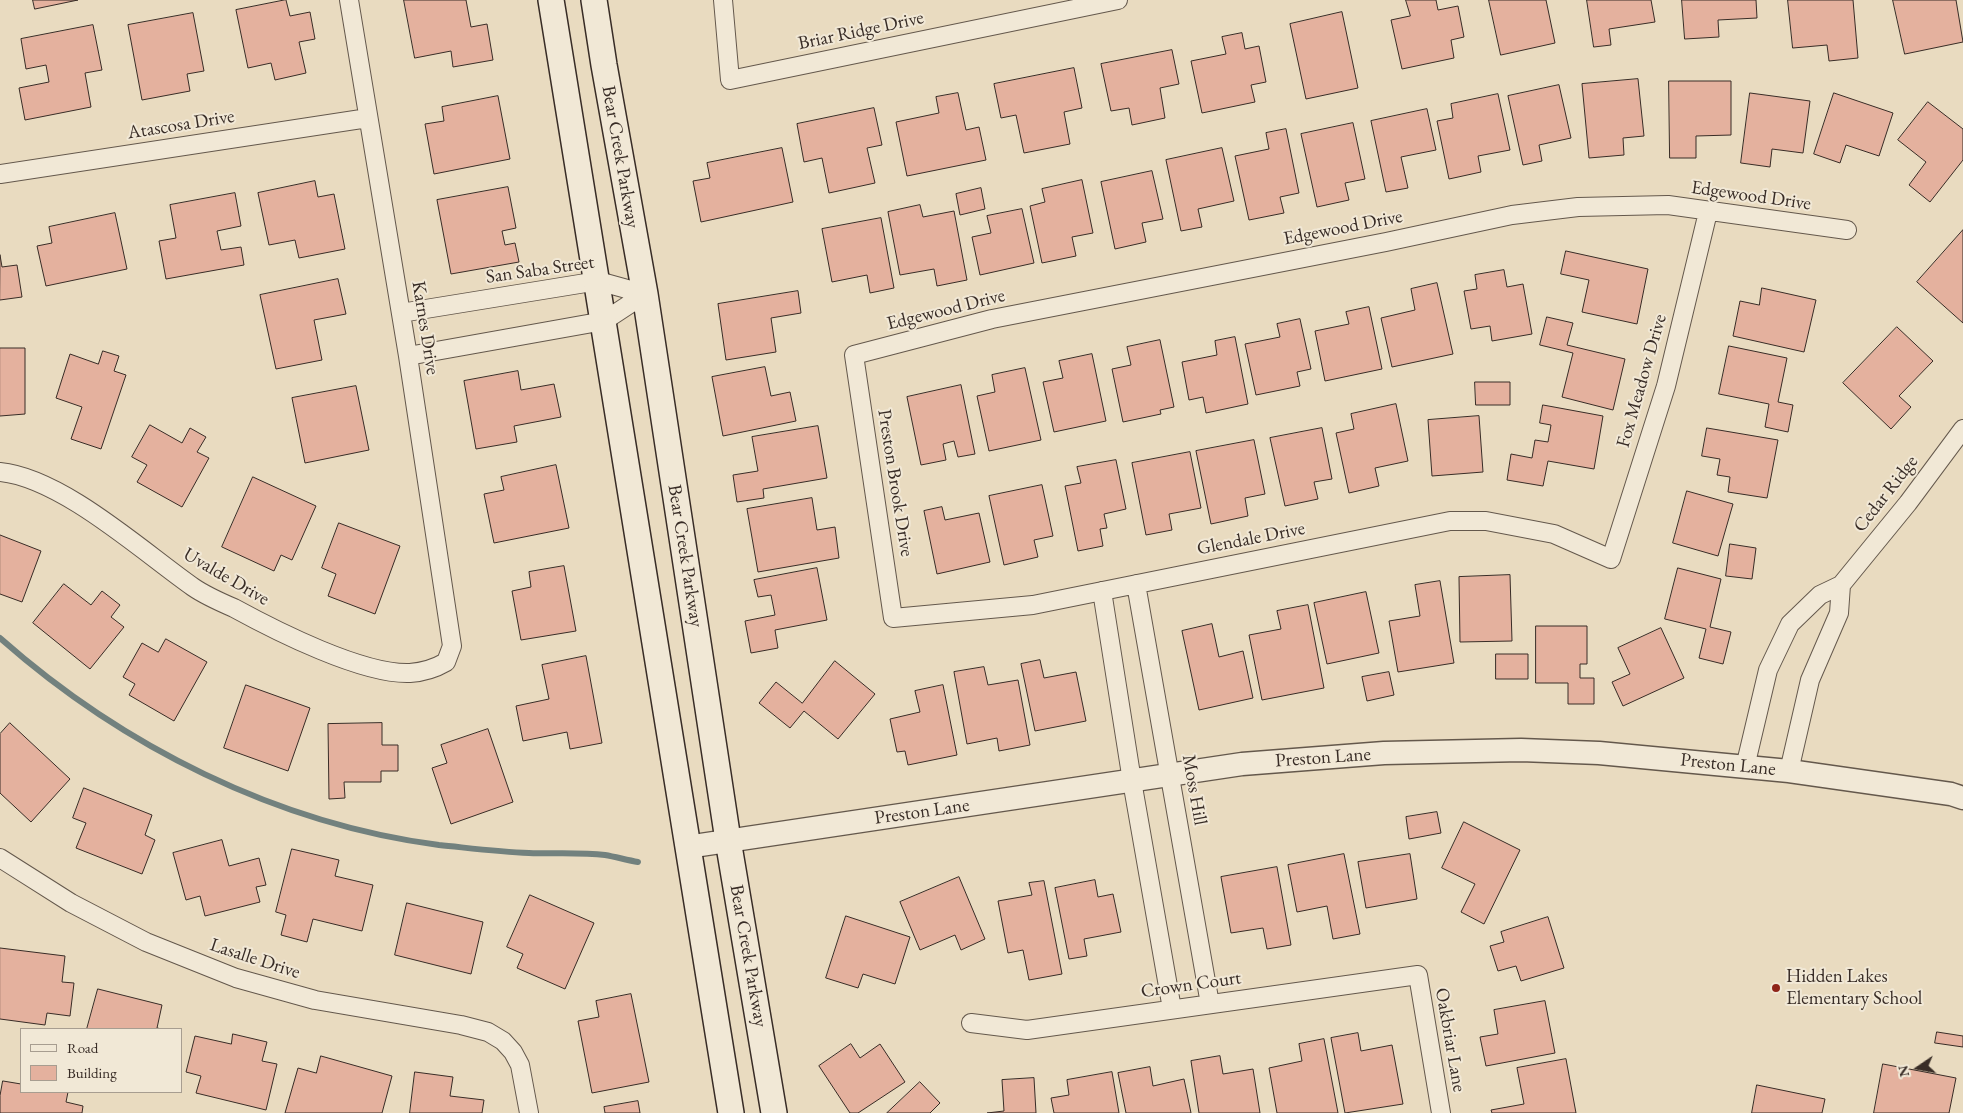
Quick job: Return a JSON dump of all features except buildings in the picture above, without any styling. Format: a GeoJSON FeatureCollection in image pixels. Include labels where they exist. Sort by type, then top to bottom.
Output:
{"type":"FeatureCollection","features":[{"type":"Feature","properties":{"kind":"main road"},"geometry":{"type":"LineString","coordinates":[[551,0],[598,280],[687,847],[731,1113]]}},
{"type":"Feature","properties":{"kind":"main road","name":"Bear Creek Parkway"},"geometry":{"type":"LineString","coordinates":[[594,0],[645,294],[728,840],[774,1113]]}},
{"type":"Feature","properties":{"kind":"street","name":"Karnes Drive"},"geometry":{"type":"LineString","coordinates":[[348,0],[408,356],[452,646],[446,662]]}},
{"type":"Feature","properties":{"kind":"street","name":"Briar Ridge Drive"},"geometry":{"type":"LineString","coordinates":[[723,0],[730,80],[1118,0]]}},
{"type":"Feature","properties":{"kind":"street","name":"Atascosa Drive"},"geometry":{"type":"LineString","coordinates":[[0,174],[368,118]]}},
{"type":"Feature","properties":{"kind":"street","name":"Edgewood Drive"},"geometry":{"type":"LineString","coordinates":[[854,355],[992,319],[1376,244],[1512,215],[1578,207],[1668,205],[1847,230]]}},
{"type":"Feature","properties":{"kind":"street","name":"Fox Meadow Drive"},"geometry":{"type":"LineString","coordinates":[[1611,559],[1666,386],[1708,212]]}},
{"type":"Feature","properties":{"kind":"street","name":"San Saba Street"},"geometry":{"type":"LineString","coordinates":[[401,313],[598,280],[645,294]]}},
{"type":"Feature","properties":{"kind":"street"},"geometry":{"type":"LineString","coordinates":[[408,356],[604,321],[645,294]]}},
{"type":"Feature","properties":{"kind":"street","name":"Preston Brook Drive"},"geometry":{"type":"LineString","coordinates":[[854,355],[893,618]]}},
{"type":"Feature","properties":{"kind":"street","name":"Cedar Ridge"},"geometry":{"type":"LineString","coordinates":[[1745,767],[1768,670],[1790,624],[1820,595],[1841,585],[1908,503],[1963,429]]}},
{"type":"Feature","properties":{"kind":"street","name":"Uvalde Drive"},"geometry":{"type":"LineString","coordinates":[[0,472],[42,485],[76,503],[125,536],[195,588],[278,631],[348,659],[380,669],[409,673],[428,671],[446,662]]}},
{"type":"Feature","properties":{"kind":"street","name":"Glendale Drive"},"geometry":{"type":"LineString","coordinates":[[893,618],[1033,605],[1450,521],[1486,521],[1554,534],[1611,559]]}},
{"type":"Feature","properties":{"kind":"street","name":"Moss Hill"},"geometry":{"type":"LineString","coordinates":[[1136,584],[1210,1004]]}},
{"type":"Feature","properties":{"kind":"street"},"geometry":{"type":"LineString","coordinates":[[1789,771],[1810,680],[1838,613],[1841,585]]}},
{"type":"Feature","properties":{"kind":"street"},"geometry":{"type":"LineString","coordinates":[[1102,591],[1132,781],[1172,1009]]}},
{"type":"Feature","properties":{"kind":"street","name":"Preston Lane"},"geometry":{"type":"LineString","coordinates":[[687,847],[1242,764],[1384,753],[1511,750],[1599,753],[1789,771],[1951,794],[1963,798]]}},
{"type":"Feature","properties":{"kind":"street","name":"Lasalle Drive"},"geometry":{"type":"LineString","coordinates":[[0,858],[71,903],[146,942],[236,978],[315,1000],[461,1025],[488,1032],[502,1041],[513,1052],[520,1065],[528,1113]]}},
{"type":"Feature","properties":{"kind":"street","name":"Crown Court"},"geometry":{"type":"LineString","coordinates":[[971,1023],[1027,1030],[1418,975]]}},
{"type":"Feature","properties":{"kind":"street","name":"Oakbriar Lane"},"geometry":{"type":"LineString","coordinates":[[1418,975],[1441,1113]]}},
{"type":"Feature","properties":{"kind":"waterway"},"geometry":{"type":"LineString","coordinates":[[0,638],[47,677],[97,713],[150,745],[204,774],[261,799],[319,819],[379,835],[439,845],[495,851],[596,854],[638,862]]}},
{"type":"Feature","properties":{"kind":"place","name":"Hidden Lakes Elementary School"},"geometry":{"type":"Point","coordinates":[1776,988]}}]}
